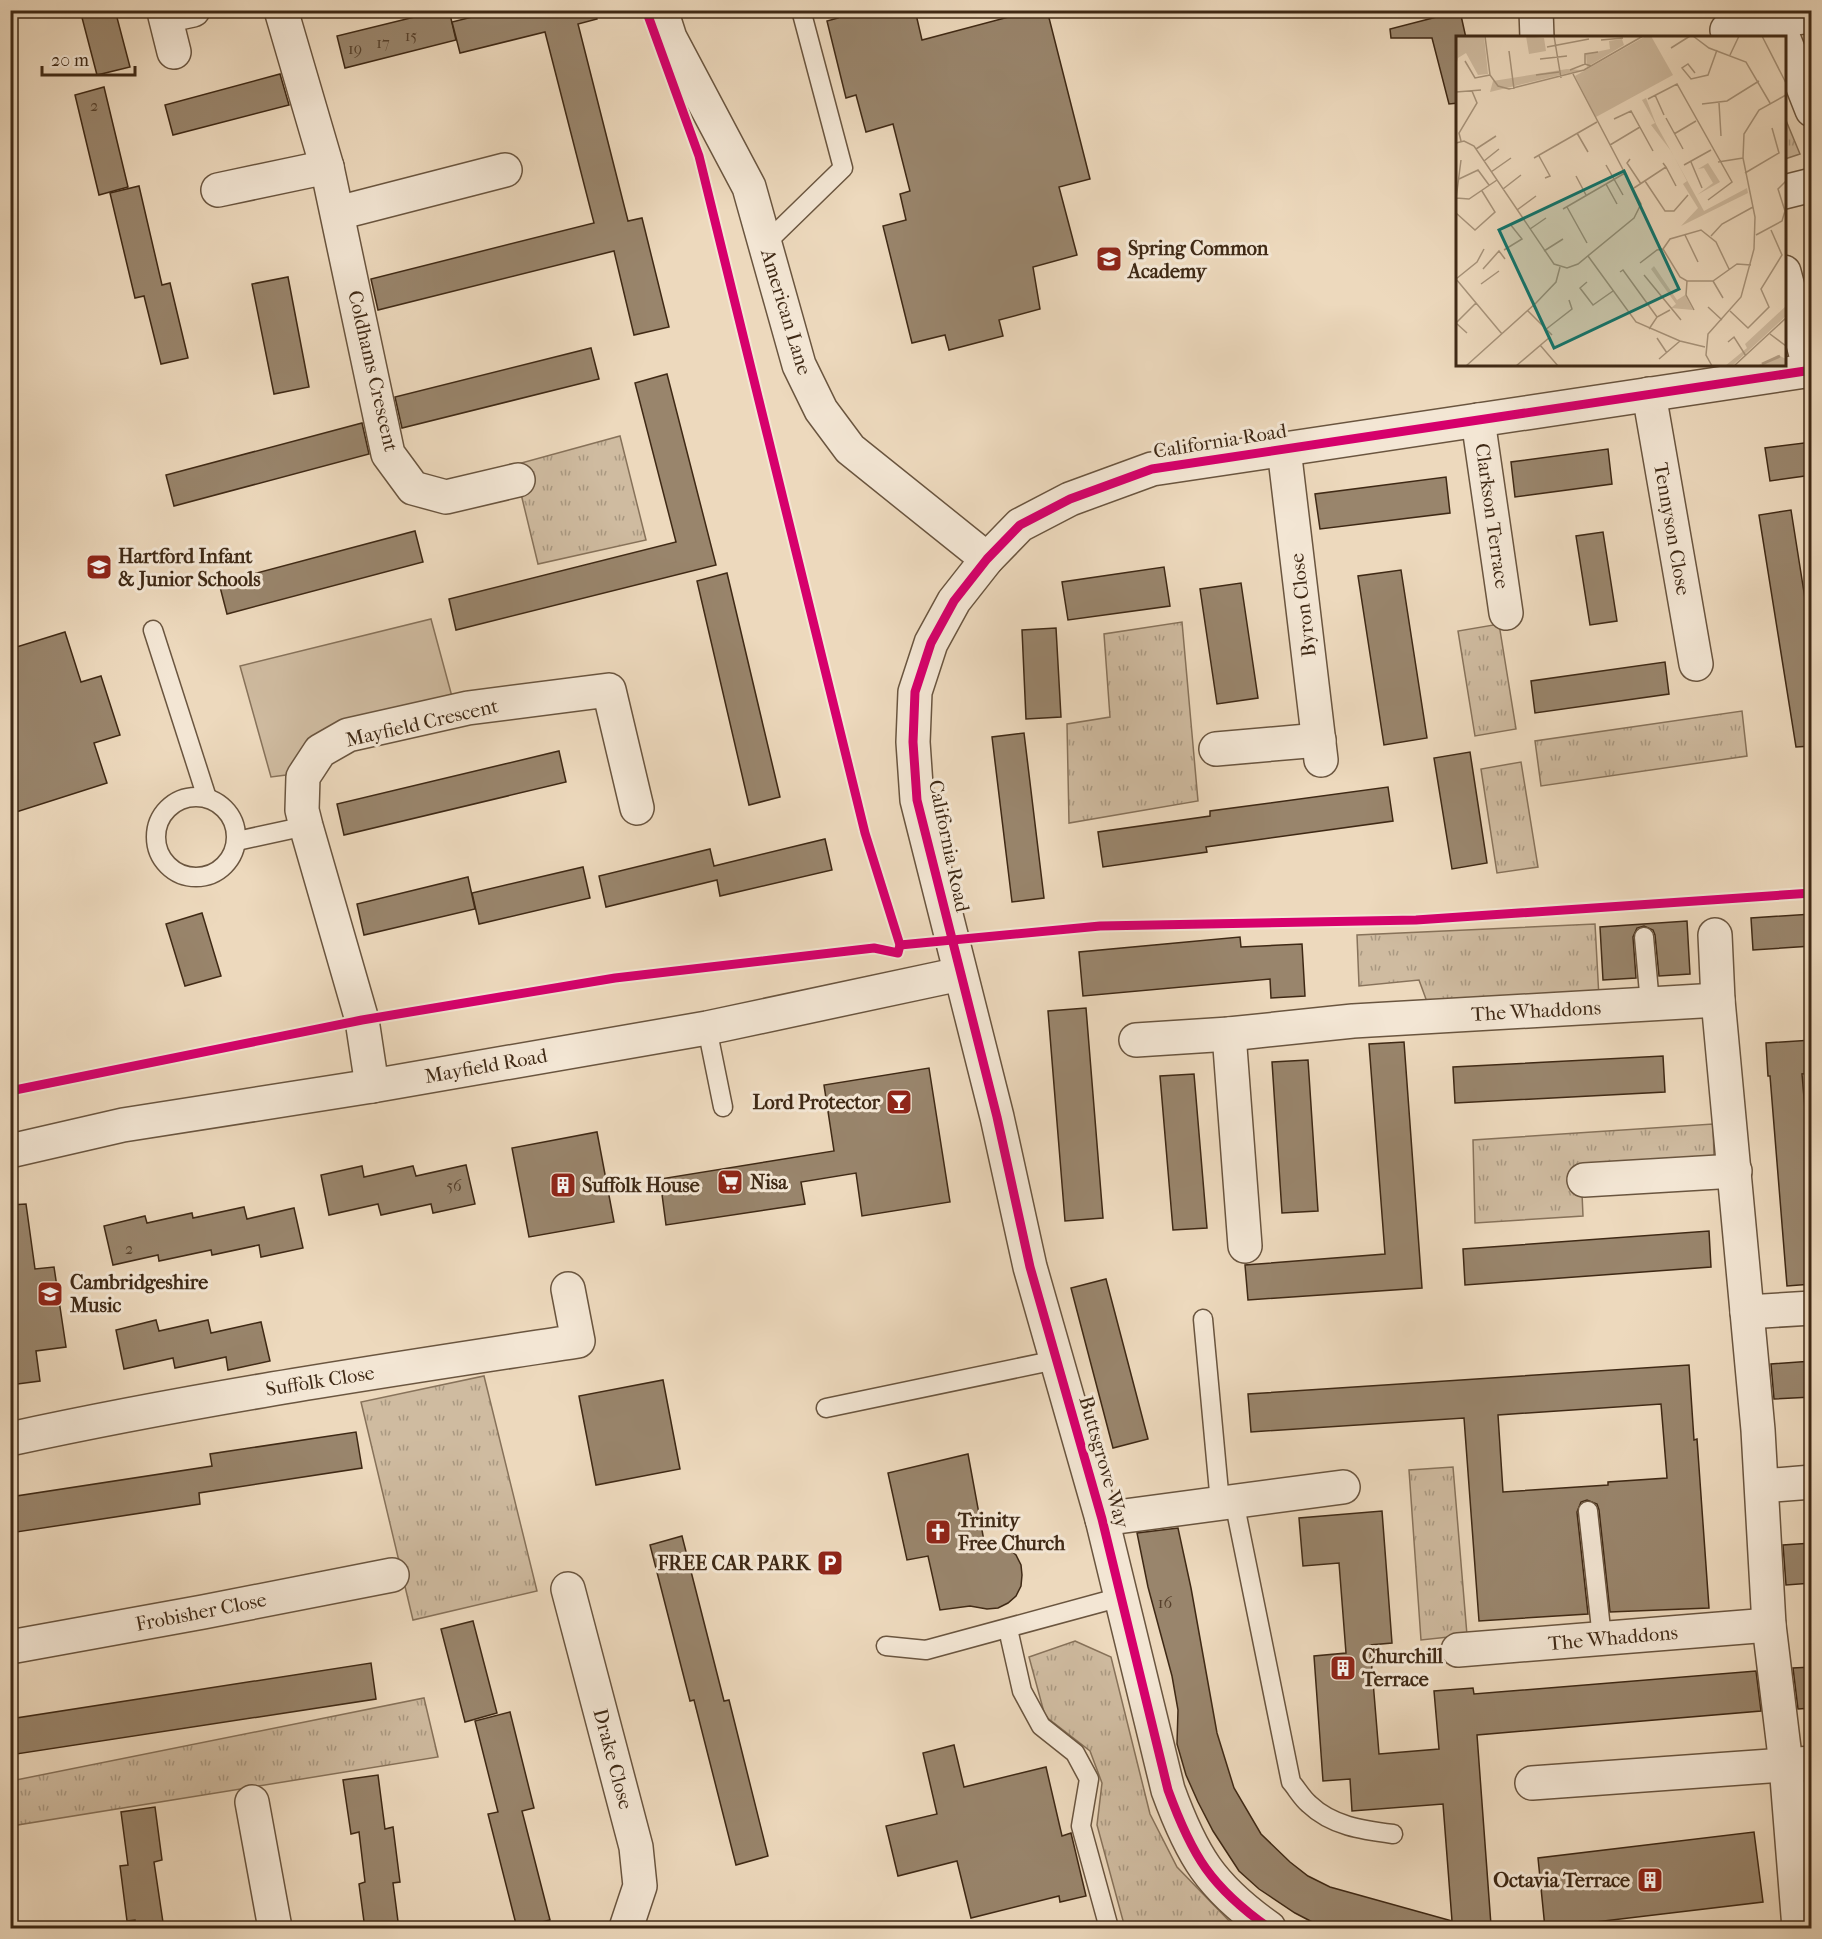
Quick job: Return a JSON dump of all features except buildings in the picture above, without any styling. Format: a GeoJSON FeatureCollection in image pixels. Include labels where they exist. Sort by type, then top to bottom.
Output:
{"type":"FeatureCollection","features":[{"type":"Feature","properties":{"kind":"street","name":"Coldhams Crescent"},"geometry":{"type":"LineString","coordinates":[[281,10],[327,167],[388,454],[413,488],[446,497],[518,480]]}},
{"type":"Feature","properties":{"kind":"street","name":"American Lane"},"geometry":{"type":"LineString","coordinates":[[660,10],[670,38],[748,187],[799,364],[821,410],[850,448],[987,559]]}},
{"type":"Feature","properties":{"kind":"street"},"geometry":{"type":"LineString","coordinates":[[1536,10],[1537,36]]}},
{"type":"Feature","properties":{"kind":"street"},"geometry":{"type":"LineString","coordinates":[[174,12],[174,52]]}},
{"type":"Feature","properties":{"kind":"street"},"geometry":{"type":"LineString","coordinates":[[1726,30],[1782,32],[1812,16]]}},
{"type":"Feature","properties":{"kind":"street"},"geometry":{"type":"LineString","coordinates":[[1786,42],[1812,110]]}},
{"type":"Feature","properties":{"kind":"street"},"geometry":{"type":"LineString","coordinates":[[218,190],[327,167]]}},
{"type":"Feature","properties":{"kind":"street"},"geometry":{"type":"LineString","coordinates":[[338,213],[505,170]]}},
{"type":"Feature","properties":{"kind":"street"},"geometry":{"type":"LineString","coordinates":[[1786,192],[1812,185]]}},
{"type":"Feature","properties":{"kind":"street"},"geometry":{"type":"LineString","coordinates":[[1786,276],[1811,370]]}},
{"type":"Feature","properties":{"kind":"street","name":"California Road"},"geometry":{"type":"LineString","coordinates":[[960,974],[917,800],[913,742],[915,692],[935,635],[954,601],[987,559],[1020,525],[1070,499],[1152,469],[1811,370]]}},
{"type":"Feature","properties":{"kind":"street","name":"Tennyson Close"},"geometry":{"type":"LineString","coordinates":[[1649,394],[1696,664]]}},
{"type":"Feature","properties":{"kind":"street","name":"Clarkson Terrace"},"geometry":{"type":"LineString","coordinates":[[1478,420],[1506,613]]}},
{"type":"Feature","properties":{"kind":"street","name":"Byron Close"},"geometry":{"type":"LineString","coordinates":[[1216,749],[1320,750],[1284,449]]}},
{"type":"Feature","properties":{"kind":"street","name":"Mayfield Crescent"},"geometry":{"type":"LineString","coordinates":[[372,1086],[362,1020],[302,810],[303,777],[320,751],[348,735],[468,708],[609,690],[637,808]]}},
{"type":"Feature","properties":{"kind":"street"},"geometry":{"type":"LineString","coordinates":[[1714,935],[1762,1486],[1769,1625],[1799,1764],[1799,1929]]}},
{"type":"Feature","properties":{"kind":"street","name":"Mayfield Road"},"geometry":{"type":"LineString","coordinates":[[10,1151],[123,1125],[372,1086],[707,1028],[960,974]]}},
{"type":"Feature","properties":{"kind":"street","name":"Buttsgrove Way"},"geometry":{"type":"LineString","coordinates":[[960,974],[997,1118],[1030,1267],[1102,1519],[1168,1790],[1180,1824],[1196,1856],[1213,1881],[1244,1911],[1269,1929]]}},
{"type":"Feature","properties":{"kind":"street","name":"The Whaddons"},"geometry":{"type":"LineString","coordinates":[[1136,1040],[1353,1022],[1718,1000]]}},
{"type":"Feature","properties":{"kind":"street"},"geometry":{"type":"LineString","coordinates":[[1229,1034],[1245,1246]]}},
{"type":"Feature","properties":{"kind":"street"},"geometry":{"type":"LineString","coordinates":[[1584,1180],[1735,1171]]}},
{"type":"Feature","properties":{"kind":"street","name":"Suffolk Close"},"geometry":{"type":"LineString","coordinates":[[10,1439],[109,1418],[312,1382],[578,1341],[568,1289]]}},
{"type":"Feature","properties":{"kind":"street"},"geometry":{"type":"LineString","coordinates":[[1747,1312],[1812,1308]]}},
{"type":"Feature","properties":{"kind":"street"},"geometry":{"type":"LineString","coordinates":[[1762,1486],[1812,1482]]}},
{"type":"Feature","properties":{"kind":"street"},"geometry":{"type":"LineString","coordinates":[[1102,1519],[1342,1486]]}},
{"type":"Feature","properties":{"kind":"street","name":"Frobisher Close"},"geometry":{"type":"LineString","coordinates":[[10,1647],[392,1575]]}},
{"type":"Feature","properties":{"kind":"street","name":"Drake Close"},"geometry":{"type":"LineString","coordinates":[[568,1590],[636,1847],[640,1886],[626,1929]]}},
{"type":"Feature","properties":{"kind":"street","name":"The Whaddons"},"geometry":{"type":"LineString","coordinates":[[1458,1650],[1769,1625]]}},
{"type":"Feature","properties":{"kind":"street"},"geometry":{"type":"LineString","coordinates":[[1532,1783],[1799,1764]]}},
{"type":"Feature","properties":{"kind":"street"},"geometry":{"type":"LineString","coordinates":[[252,1802],[275,1929]]}},
{"type":"Feature","properties":{"kind":"lane"},"geometry":{"type":"LineString","coordinates":[[765,244],[843,168],[801,10]]}},
{"type":"Feature","properties":{"kind":"lane"},"geometry":{"type":"LineString","coordinates":[[153,630],[207,798]]}},
{"type":"Feature","properties":{"kind":"lane"},"geometry":{"type":"LineString","coordinates":[[185,798],[207,798],[218,803],[230,816],[237,841],[229,860],[220,870],[202,877],[189,877],[174,871],[162,858],[156,838],[160,819],[165,811],[185,798]]}},
{"type":"Feature","properties":{"kind":"lane"},"geometry":{"type":"LineString","coordinates":[[237,841],[306,826]]}},
{"type":"Feature","properties":{"kind":"lane"},"geometry":{"type":"LineString","coordinates":[[1644,937],[1650,1004]]}},
{"type":"Feature","properties":{"kind":"lane"},"geometry":{"type":"LineString","coordinates":[[707,1028],[723,1107]]}},
{"type":"Feature","properties":{"kind":"lane"},"geometry":{"type":"LineString","coordinates":[[1203,1319],[1227,1502],[1291,1782],[1309,1804],[1330,1819],[1357,1829],[1393,1834]]}},
{"type":"Feature","properties":{"kind":"lane"},"geometry":{"type":"LineString","coordinates":[[826,1408],[1056,1360]]}},
{"type":"Feature","properties":{"kind":"lane"},"geometry":{"type":"LineString","coordinates":[[1588,1511],[1602,1638]]}},
{"type":"Feature","properties":{"kind":"lane"},"geometry":{"type":"LineString","coordinates":[[886,1646],[926,1650],[1121,1597]]}},
{"type":"Feature","properties":{"kind":"lane"},"geometry":{"type":"LineString","coordinates":[[1008,1629],[1022,1691],[1041,1726],[1075,1753],[1089,1779],[1081,1826],[1109,1929]]}},
{"type":"Feature","properties":{"kind":"green space"},"geometry":{"type":"Polygon","coordinates":[[[1786,120],[1800,154],[1786,158],[1786,120]]]}},
{"type":"Feature","properties":{"kind":"green space"},"geometry":{"type":"Polygon","coordinates":[[[620,436],[646,540],[538,564],[514,465],[620,436]]]}},
{"type":"Feature","properties":{"kind":"green space"},"geometry":{"type":"Polygon","coordinates":[[[431,619],[454,704],[308,744],[286,775],[271,777],[240,666],[431,619]]]}},
{"type":"Feature","properties":{"kind":"green space"},"geometry":{"type":"Polygon","coordinates":[[[1182,622],[1198,801],[1069,823],[1067,724],[1110,717],[1104,634],[1182,622]]]}},
{"type":"Feature","properties":{"kind":"green space"},"geometry":{"type":"Polygon","coordinates":[[[1499,624],[1516,729],[1475,736],[1458,631],[1499,624]]]}},
{"type":"Feature","properties":{"kind":"green space"},"geometry":{"type":"Polygon","coordinates":[[[1742,711],[1747,756],[1541,786],[1535,741],[1742,711]]]}},
{"type":"Feature","properties":{"kind":"green space"},"geometry":{"type":"Polygon","coordinates":[[[1521,762],[1538,867],[1497,873],[1481,769],[1521,762]]]}},
{"type":"Feature","properties":{"kind":"green space"},"geometry":{"type":"Polygon","coordinates":[[[1595,924],[1599,998],[1430,1010],[1419,980],[1359,986],[1357,935],[1595,924]]]}},
{"type":"Feature","properties":{"kind":"green space"},"geometry":{"type":"Polygon","coordinates":[[[1713,1124],[1714,1157],[1581,1171],[1583,1216],[1475,1223],[1473,1140],[1713,1124]]]}},
{"type":"Feature","properties":{"kind":"green space"},"geometry":{"type":"Polygon","coordinates":[[[484,1376],[537,1591],[413,1620],[361,1402],[484,1376]]]}},
{"type":"Feature","properties":{"kind":"green space"},"geometry":{"type":"Polygon","coordinates":[[[1453,1467],[1467,1635],[1421,1640],[1409,1470],[1453,1467]]]}},
{"type":"Feature","properties":{"kind":"green space"},"geometry":{"type":"Polygon","coordinates":[[[1075,1641],[1111,1657],[1150,1814],[1177,1867],[1236,1928],[1125,1928],[1097,1825],[1102,1783],[1090,1751],[1045,1716],[1029,1657],[1075,1641]]]}},
{"type":"Feature","properties":{"kind":"green space"},"geometry":{"type":"Polygon","coordinates":[[[424,1698],[438,1757],[11,1826],[11,1781],[424,1698]]]}},
{"type":"Feature","properties":{"kind":"cycle path"},"geometry":{"type":"LineString","coordinates":[[10,1091],[362,1020],[615,978],[874,948],[898,953],[900,945],[865,833],[699,156],[646,10]]}},
{"type":"Feature","properties":{"kind":"cycle path"},"geometry":{"type":"LineString","coordinates":[[1269,1928],[1232,1898],[1206,1868],[1186,1834],[1168,1790],[1102,1519],[1030,1267],[997,1117],[917,800],[913,742],[915,692],[931,643],[954,601],[987,559],[1020,525],[1070,499],[1152,469],[1812,370]]}},
{"type":"Feature","properties":{"kind":"cycle path"},"geometry":{"type":"LineString","coordinates":[[900,945],[1100,926],[1416,920],[1812,893]]}},
{"type":"Feature","properties":{"kind":"place","name":"Spring Common Academy"},"geometry":{"type":"Point","coordinates":[1109,259]}},
{"type":"Feature","properties":{"kind":"place","name":"Hartford Infant & Junior Schools"},"geometry":{"type":"Point","coordinates":[99,567]}},
{"type":"Feature","properties":{"kind":"place","name":"Lord Protector"},"geometry":{"type":"Point","coordinates":[899,1102]}},
{"type":"Feature","properties":{"kind":"place","name":"Nisa"},"geometry":{"type":"Point","coordinates":[730,1182]}},
{"type":"Feature","properties":{"kind":"place","name":"Suffolk House"},"geometry":{"type":"Point","coordinates":[563,1185]}},
{"type":"Feature","properties":{"kind":"place","name":"Cambridgeshire Music"},"geometry":{"type":"Point","coordinates":[50,1294]}},
{"type":"Feature","properties":{"kind":"place","name":"Trinity Free Church"},"geometry":{"type":"Point","coordinates":[938,1532]}},
{"type":"Feature","properties":{"kind":"place","name":"FREE CAR PARK"},"geometry":{"type":"Point","coordinates":[830,1563]}},
{"type":"Feature","properties":{"kind":"place","name":"Churchill Terrace"},"geometry":{"type":"Point","coordinates":[1343,1668]}},
{"type":"Feature","properties":{"kind":"place","name":"Octavia Terrace"},"geometry":{"type":"Point","coordinates":[1650,1880]}}]}
